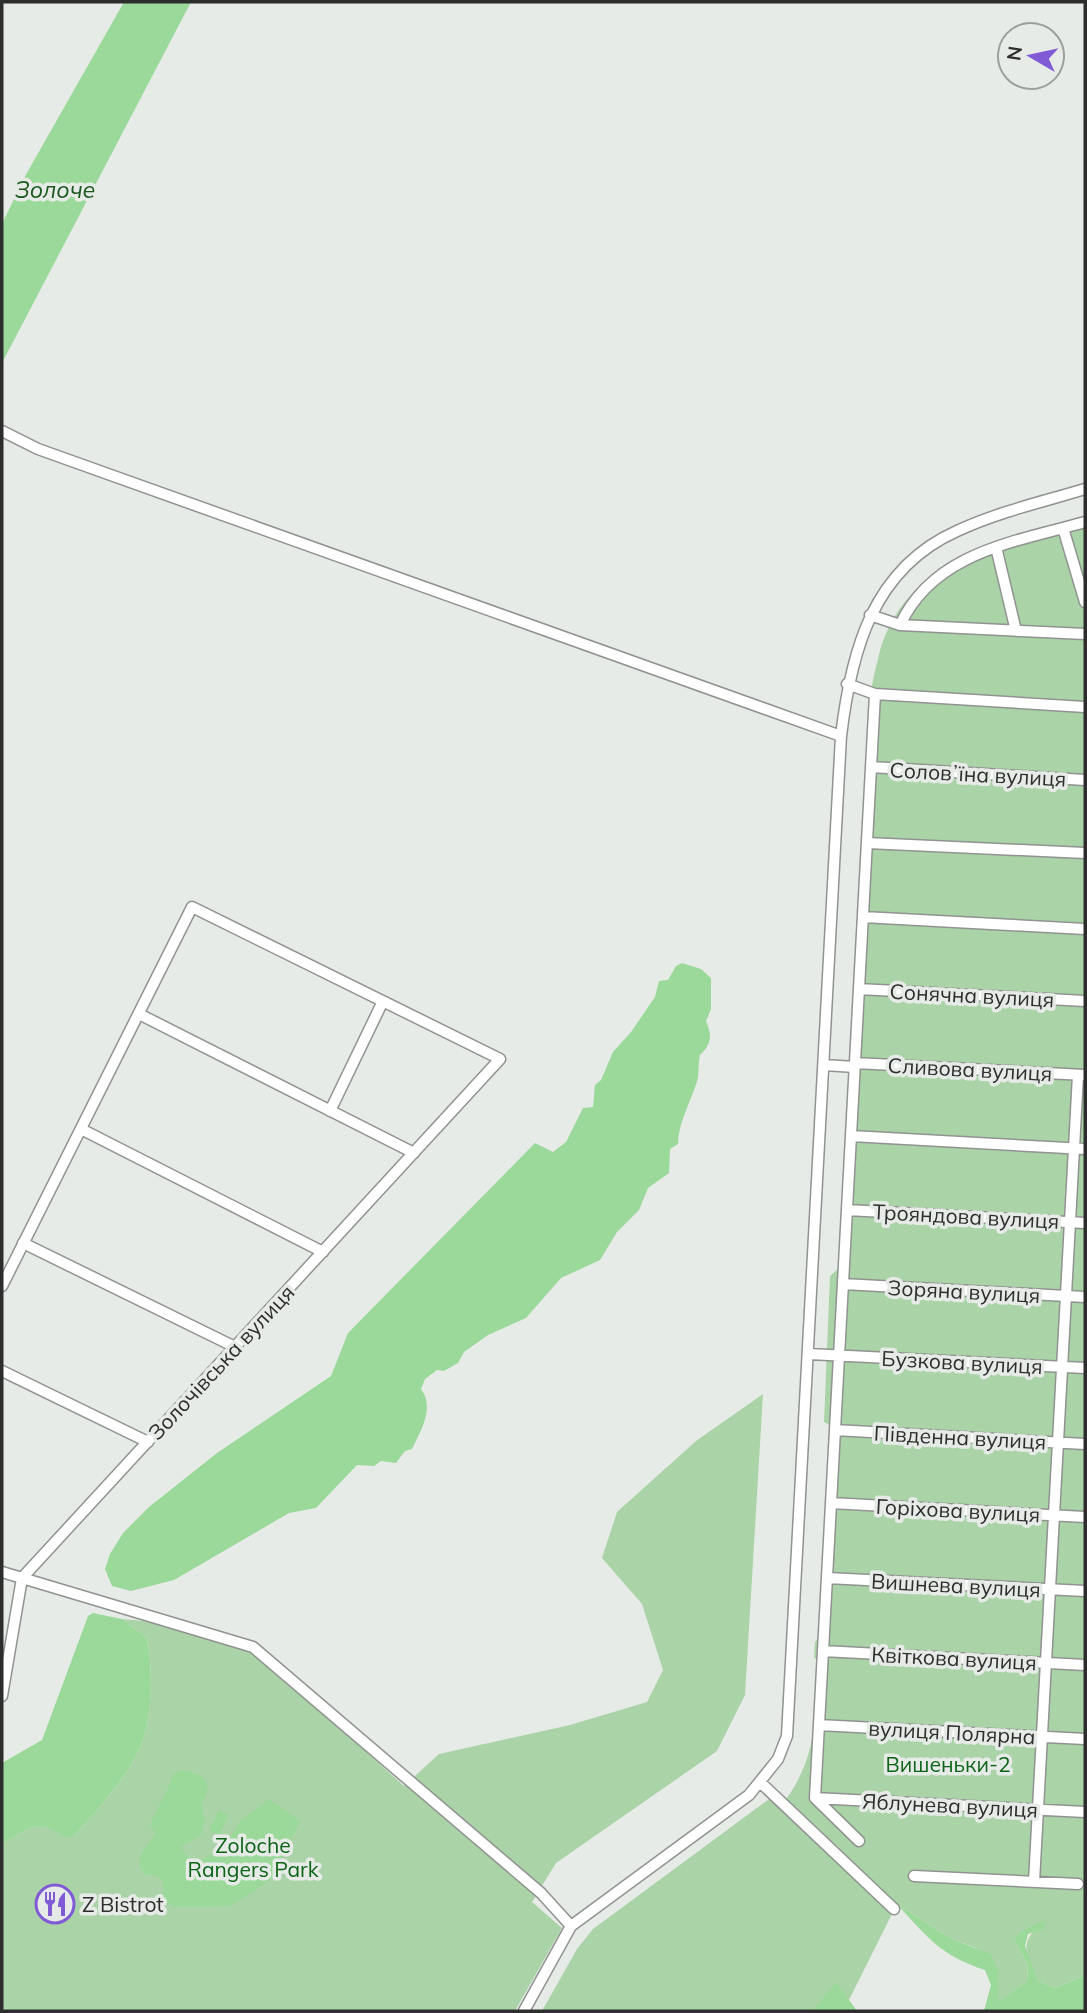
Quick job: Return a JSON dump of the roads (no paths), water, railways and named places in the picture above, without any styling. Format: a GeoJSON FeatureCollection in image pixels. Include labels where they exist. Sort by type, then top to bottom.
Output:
{"type":"FeatureCollection","features":[{"type":"Feature","properties":{"kind":"street"},"geometry":{"type":"LineString","coordinates":[[2,431],[38,449],[841,736]]}},
{"type":"Feature","properties":{"kind":"street"},"geometry":{"type":"LineString","coordinates":[[524,2011],[571,1926],[731,1810],[761,1783],[778,1759],[787,1736],[841,736],[847,684],[856,648],[870,615],[905,570],[924,551],[954,532],[988,518],[1085,489]]}},
{"type":"Feature","properties":{"kind":"street"},"geometry":{"type":"LineString","coordinates":[[900,625],[915,598],[930,582],[955,563],[996,547],[1085,522]]}},
{"type":"Feature","properties":{"kind":"street"},"geometry":{"type":"LineString","coordinates":[[1063,528],[1085,602]]}},
{"type":"Feature","properties":{"kind":"street"},"geometry":{"type":"LineString","coordinates":[[996,547],[1016,631]]}},
{"type":"Feature","properties":{"kind":"street"},"geometry":{"type":"LineString","coordinates":[[870,615],[900,625],[1085,634]]}},
{"type":"Feature","properties":{"kind":"street"},"geometry":{"type":"LineString","coordinates":[[847,684],[875,694],[1085,707]]}},
{"type":"Feature","properties":{"kind":"street"},"geometry":{"type":"LineString","coordinates":[[859,1841],[815,1798],[875,694]]}},
{"type":"Feature","properties":{"kind":"street","name":"Соловʼїна вулиця"},"geometry":{"type":"LineString","coordinates":[[871,767],[1085,780]]}},
{"type":"Feature","properties":{"kind":"street"},"geometry":{"type":"LineString","coordinates":[[867,843],[1085,853]]}},
{"type":"Feature","properties":{"kind":"street"},"geometry":{"type":"LineString","coordinates":[[2,1286],[192,907],[383,1001],[330,1111]]}},
{"type":"Feature","properties":{"kind":"street"},"geometry":{"type":"LineString","coordinates":[[863,917],[1085,929]]}},
{"type":"Feature","properties":{"kind":"street","name":"Сонячна вулиця"},"geometry":{"type":"LineString","coordinates":[[859,989],[1085,1001]]}},
{"type":"Feature","properties":{"kind":"street","name":"Золочівська вулиця"},"geometry":{"type":"LineString","coordinates":[[22,1578],[500,1059],[383,1001]]}},
{"type":"Feature","properties":{"kind":"street"},"geometry":{"type":"LineString","coordinates":[[139,1014],[414,1153]]}},
{"type":"Feature","properties":{"kind":"street","name":"Сливова вулиця"},"geometry":{"type":"LineString","coordinates":[[824,1065],[1082,1075]]}},
{"type":"Feature","properties":{"kind":"street"},"geometry":{"type":"LineString","coordinates":[[1034,1882],[1070,1222],[1080,1148],[1082,1075]]}},
{"type":"Feature","properties":{"kind":"street"},"geometry":{"type":"LineString","coordinates":[[80,1129],[323,1252]]}},
{"type":"Feature","properties":{"kind":"street"},"geometry":{"type":"LineString","coordinates":[[851,1136],[1080,1148]]}},
{"type":"Feature","properties":{"kind":"street","name":"Трояндова вулиця"},"geometry":{"type":"LineString","coordinates":[[847,1210],[1085,1223]]}},
{"type":"Feature","properties":{"kind":"street"},"geometry":{"type":"LineString","coordinates":[[23,1243],[235,1347]]}},
{"type":"Feature","properties":{"kind":"street","name":"Зоряна вулиця"},"geometry":{"type":"LineString","coordinates":[[843,1284],[1085,1297]]}},
{"type":"Feature","properties":{"kind":"street","name":"Бузкова вулиця"},"geometry":{"type":"LineString","coordinates":[[808,1354],[1085,1368]]}},
{"type":"Feature","properties":{"kind":"street"},"geometry":{"type":"LineString","coordinates":[[2,1371],[148,1442]]}},
{"type":"Feature","properties":{"kind":"street","name":"Південна вулиця"},"geometry":{"type":"LineString","coordinates":[[835,1430],[1085,1444]]}},
{"type":"Feature","properties":{"kind":"street","name":"Горіхова вулиця"},"geometry":{"type":"LineString","coordinates":[[831,1503],[1085,1517]]}},
{"type":"Feature","properties":{"kind":"street"},"geometry":{"type":"LineString","coordinates":[[2,1572],[253,1647],[541,1893],[571,1926]]}},
{"type":"Feature","properties":{"kind":"street"},"geometry":{"type":"LineString","coordinates":[[2,1696],[22,1578]]}},
{"type":"Feature","properties":{"kind":"street","name":"Вишнева вулиця"},"geometry":{"type":"LineString","coordinates":[[827,1578],[1085,1591]]}},
{"type":"Feature","properties":{"kind":"street","name":"Квіткова вулиця"},"geometry":{"type":"LineString","coordinates":[[823,1651],[1085,1665]]}},
{"type":"Feature","properties":{"kind":"street","name":"вулиця Полярна"},"geometry":{"type":"LineString","coordinates":[[819,1725],[1085,1739]]}},
{"type":"Feature","properties":{"kind":"street"},"geometry":{"type":"LineString","coordinates":[[761,1783],[894,1909]]}},
{"type":"Feature","properties":{"kind":"street","name":"Яблунева вулиця"},"geometry":{"type":"LineString","coordinates":[[815,1798],[1085,1812]]}},
{"type":"Feature","properties":{"kind":"street"},"geometry":{"type":"LineString","coordinates":[[914,1876],[1078,1884]]}},
{"type":"Feature","properties":{"kind":"water","name":"Золоче"},"geometry":{"type":"Polygon","coordinates":[[[124,2],[191,2],[2,363],[2,224],[24,178],[124,2]]]}},
{"type":"Feature","properties":{"kind":"water"},"geometry":{"type":"Polygon","coordinates":[[[682,963],[701,969],[711,978],[711,1009],[706,1021],[709,1043],[700,1055],[698,1078],[683,1119],[678,1144],[670,1149],[669,1173],[648,1188],[639,1210],[617,1232],[600,1260],[561,1278],[526,1318],[488,1335],[464,1352],[458,1363],[444,1371],[437,1370],[425,1379],[421,1389],[427,1411],[422,1427],[412,1449],[405,1451],[396,1463],[381,1461],[374,1466],[357,1465],[316,1508],[289,1513],[174,1580],[131,1591],[112,1586],[105,1569],[110,1554],[123,1533],[149,1507],[217,1453],[331,1376],[348,1333],[535,1143],[553,1152],[566,1142],[583,1108],[593,1107],[595,1085],[601,1080],[613,1052],[631,1032],[655,997],[659,981],[668,980],[676,966],[682,963]]]}},
{"type":"Feature","properties":{"kind":"water"},"geometry":{"type":"Polygon","coordinates":[[[93,1613],[122,1619],[147,1638],[151,1692],[148,1720],[141,1745],[121,1780],[74,1836],[63,1837],[39,1826],[32,1827],[2,1844],[2,1763],[42,1740],[88,1616],[93,1613]]]}},
{"type":"Feature","properties":{"kind":"water"},"geometry":{"type":"Polygon","coordinates":[[[181,1770],[196,1773],[207,1784],[201,1804],[205,1821],[201,1835],[181,1847],[191,1859],[201,1861],[225,1844],[241,1820],[269,1799],[300,1821],[271,1879],[229,1906],[175,1907],[164,1901],[163,1881],[157,1876],[145,1874],[139,1865],[142,1852],[156,1834],[150,1825],[173,1775],[181,1770]]]}},
{"type":"Feature","properties":{"kind":"water"},"geometry":{"type":"Polygon","coordinates":[[[219,1810],[229,1815],[219,1835],[209,1830],[219,1810]]]}},
{"type":"Feature","properties":{"kind":"water"},"geometry":{"type":"Polygon","coordinates":[[[897,1904],[950,1938],[990,1954],[999,1972],[998,2002],[1027,1981],[1028,1965],[1014,1940],[1020,1932],[1045,1920],[1044,1929],[1028,1934],[1025,1946],[1038,1981],[1056,1988],[1085,1975],[1085,2011],[984,2011],[991,1985],[985,1970],[957,1958],[936,1944],[897,1904]]]}},
{"type":"Feature","properties":{"kind":"water"},"geometry":{"type":"Polygon","coordinates":[[[836,1982],[857,2011],[812,2011],[836,1982]]]}},
{"type":"Feature","properties":{"kind":"place","name":"Z Bistrot"},"geometry":{"type":"Point","coordinates":[55,1904]}},
{"type":"Feature","properties":{"kind":"park label","name":"Вишеньки-2"},"geometry":{"type":"Point","coordinates":[948,1764]}},
{"type":"Feature","properties":{"kind":"park label","name":"Zoloche Rangers Park"},"geometry":{"type":"Point","coordinates":[253,1857]}}]}
